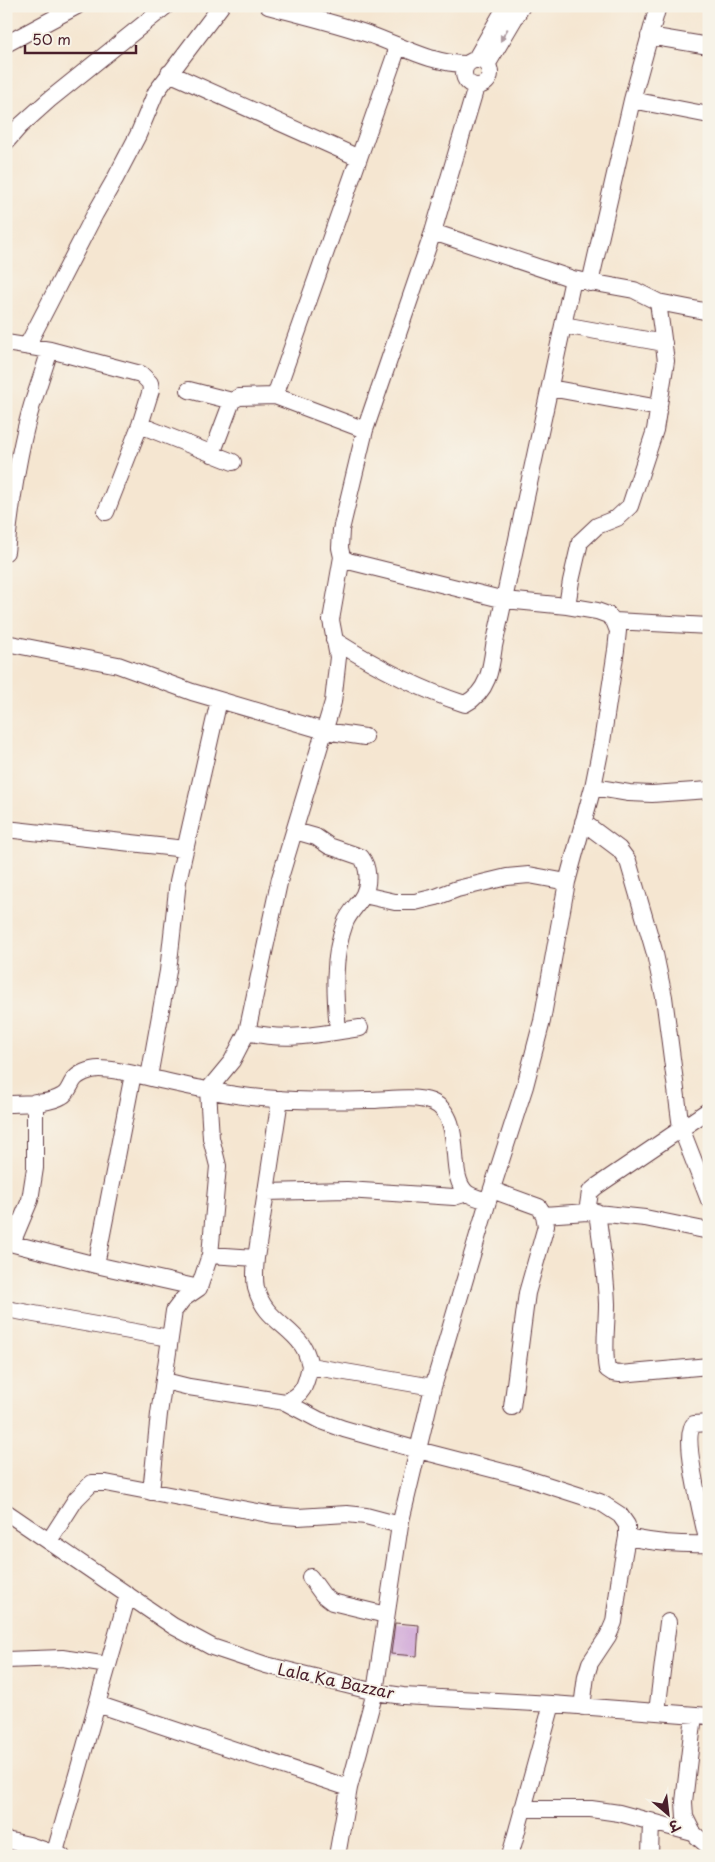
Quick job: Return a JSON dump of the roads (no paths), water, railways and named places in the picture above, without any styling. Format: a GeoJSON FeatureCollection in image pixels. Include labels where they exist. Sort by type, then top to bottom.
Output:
{"type":"FeatureCollection","features":[{"type":"Feature","properties":{"kind":"street"},"geometry":{"type":"LineString","coordinates":[[6,44],[77,6]]}},
{"type":"Feature","properties":{"kind":"street"},"geometry":{"type":"LineString","coordinates":[[6,142],[20,126],[49,100],[166,6]]}},
{"type":"Feature","properties":{"kind":"street"},"geometry":{"type":"LineString","coordinates":[[28,346],[138,135],[156,92],[221,6]]}},
{"type":"Feature","properties":{"kind":"street"},"geometry":{"type":"LineString","coordinates":[[268,6],[337,24],[442,62],[451,64],[476,63],[490,73],[487,82],[476,87],[471,86],[465,80],[463,71],[476,63],[522,6]]}},
{"type":"Feature","properties":{"kind":"street"},"geometry":{"type":"LineString","coordinates":[[476,63],[506,6]]}},
{"type":"Feature","properties":{"kind":"street"},"geometry":{"type":"LineString","coordinates":[[590,283],[632,100],[658,6]]}},
{"type":"Feature","properties":{"kind":"street"},"geometry":{"type":"LineString","coordinates":[[649,36],[709,46]]}},
{"type":"Feature","properties":{"kind":"street"},"geometry":{"type":"LineString","coordinates":[[275,396],[398,46]]}},
{"type":"Feature","properties":{"kind":"street"},"geometry":{"type":"LineString","coordinates":[[169,73],[359,158]]}},
{"type":"Feature","properties":{"kind":"street"},"geometry":{"type":"LineString","coordinates":[[152,1492],[157,1432],[174,1311],[183,1299],[199,1288],[210,1255],[218,1166],[211,1138],[208,1090],[232,1061],[247,1032],[280,878],[333,702],[338,657],[331,620],[332,607],[342,557],[340,548],[341,530],[364,430],[433,232],[476,87]]}},
{"type":"Feature","properties":{"kind":"street"},"geometry":{"type":"LineString","coordinates":[[632,100],[709,115]]}},
{"type":"Feature","properties":{"kind":"street"},"geometry":{"type":"LineString","coordinates":[[433,232],[573,279],[634,290],[658,302],[709,312]]}},
{"type":"Feature","properties":{"kind":"street"},"geometry":{"type":"LineString","coordinates":[[334,640],[394,675],[449,699],[465,704],[474,699],[484,688],[491,668],[494,646],[573,279]]}},
{"type":"Feature","properties":{"kind":"street"},"geometry":{"type":"LineString","coordinates":[[568,606],[571,581],[580,542],[597,526],[617,518],[630,506],[655,430],[666,360],[658,302]]}},
{"type":"Feature","properties":{"kind":"street"},"geometry":{"type":"LineString","coordinates":[[563,325],[664,343]]}},
{"type":"Feature","properties":{"kind":"street"},"geometry":{"type":"LineString","coordinates":[[6,343],[50,350],[133,372],[146,378],[150,383],[151,390],[140,425],[106,512]]}},
{"type":"Feature","properties":{"kind":"street"},"geometry":{"type":"LineString","coordinates":[[6,552],[14,450],[32,406],[50,350]]}},
{"type":"Feature","properties":{"kind":"street"},"geometry":{"type":"LineString","coordinates":[[550,388],[659,408]]}},
{"type":"Feature","properties":{"kind":"street"},"geometry":{"type":"LineString","coordinates":[[189,390],[232,401]]}},
{"type":"Feature","properties":{"kind":"street"},"geometry":{"type":"LineString","coordinates":[[212,454],[232,401],[239,397],[275,396],[364,430]]}},
{"type":"Feature","properties":{"kind":"street"},"geometry":{"type":"LineString","coordinates":[[140,425],[233,462]]}},
{"type":"Feature","properties":{"kind":"street"},"geometry":{"type":"LineString","coordinates":[[337,1856],[350,1788],[375,1692],[400,1525],[433,1387],[490,1195],[525,1086],[542,1021],[567,882],[602,742],[618,631],[608,615],[597,611],[568,606],[505,600],[348,561],[342,557]]}},
{"type":"Feature","properties":{"kind":"street"},"geometry":{"type":"LineString","coordinates":[[614,622],[709,626]]}},
{"type":"Feature","properties":{"kind":"street"},"geometry":{"type":"LineString","coordinates":[[6,643],[118,665],[192,692],[325,731],[365,737]]}},
{"type":"Feature","properties":{"kind":"street"},"geometry":{"type":"LineString","coordinates":[[149,1077],[168,971],[178,881],[219,700]]}},
{"type":"Feature","properties":{"kind":"street"},"geometry":{"type":"LineString","coordinates":[[592,788],[652,794],[709,790]]}},
{"type":"Feature","properties":{"kind":"street"},"geometry":{"type":"LineString","coordinates":[[583,822],[618,849],[628,861],[664,997],[681,1128],[709,1200]]}},
{"type":"Feature","properties":{"kind":"street"},"geometry":{"type":"LineString","coordinates":[[6,829],[185,849]]}},
{"type":"Feature","properties":{"kind":"street"},"geometry":{"type":"LineString","coordinates":[[294,831],[316,837],[329,846],[361,857],[368,869],[364,895],[345,921],[336,952],[335,995],[338,1031]]}},
{"type":"Feature","properties":{"kind":"street"},"geometry":{"type":"LineString","coordinates":[[364,895],[395,902],[415,902],[457,889],[507,877],[529,875],[567,882]]}},
{"type":"Feature","properties":{"kind":"street"},"geometry":{"type":"LineString","coordinates":[[247,1032],[263,1036],[291,1038],[360,1028]]}},
{"type":"Feature","properties":{"kind":"street"},"geometry":{"type":"LineString","coordinates":[[6,1104],[51,1100],[63,1096],[70,1088],[73,1080],[82,1073],[97,1068],[208,1090],[262,1098],[350,1100],[415,1098],[432,1102],[443,1109],[450,1122],[456,1150],[458,1179],[467,1193]]}},
{"type":"Feature","properties":{"kind":"street"},"geometry":{"type":"LineString","coordinates":[[96,1266],[133,1074]]}},
{"type":"Feature","properties":{"kind":"street"},"geometry":{"type":"LineString","coordinates":[[280,1099],[256,1258],[255,1279],[261,1300],[280,1324],[302,1344],[310,1366],[302,1391],[296,1398],[285,1402]]}},
{"type":"Feature","properties":{"kind":"street"},"geometry":{"type":"LineString","coordinates":[[34,1102],[36,1140],[34,1176],[30,1200],[9,1242],[96,1266],[199,1288]]}},
{"type":"Feature","properties":{"kind":"street"},"geometry":{"type":"LineString","coordinates":[[709,1110],[590,1192],[592,1212],[604,1269],[607,1304],[605,1360],[607,1369],[613,1373],[620,1374],[709,1366]]}},
{"type":"Feature","properties":{"kind":"street"},"geometry":{"type":"LineString","coordinates":[[266,1192],[347,1190],[454,1198],[467,1193],[490,1195],[532,1203],[539,1207],[544,1215],[546,1226],[527,1294],[512,1407]]}},
{"type":"Feature","properties":{"kind":"street"},"geometry":{"type":"LineString","coordinates":[[544,1215],[592,1212],[645,1218],[709,1231]]}},
{"type":"Feature","properties":{"kind":"street"},"geometry":{"type":"LineString","coordinates":[[210,1255],[256,1258]]}},
{"type":"Feature","properties":{"kind":"street"},"geometry":{"type":"LineString","coordinates":[[6,1309],[169,1338]]}},
{"type":"Feature","properties":{"kind":"street"},"geometry":{"type":"LineString","coordinates":[[310,1366],[433,1387]]}},
{"type":"Feature","properties":{"kind":"street"},"geometry":{"type":"LineString","coordinates":[[164,1381],[189,1387],[285,1402],[318,1420],[418,1450],[532,1480],[600,1502],[620,1515],[627,1525],[627,1537],[614,1622],[608,1636],[590,1663],[586,1676],[582,1707]]}},
{"type":"Feature","properties":{"kind":"street"},"geometry":{"type":"LineString","coordinates":[[627,1537],[661,1544],[708,1544],[693,1470],[689,1435],[690,1427],[694,1424],[709,1423]]}},
{"type":"Feature","properties":{"kind":"street"},"geometry":{"type":"LineString","coordinates":[[49,1541],[76,1499],[92,1483],[106,1483],[273,1515],[298,1517],[347,1514],[366,1516],[400,1525]]}},
{"type":"Feature","properties":{"kind":"street","name":"Lala Ka Bazzar"},"geometry":{"type":"LineString","coordinates":[[6,1512],[172,1626],[212,1647],[266,1665],[375,1692],[403,1696],[552,1704],[702,1716]]}},
{"type":"Feature","properties":{"kind":"street"},"geometry":{"type":"LineString","coordinates":[[310,1577],[323,1595],[332,1602],[386,1615]]}},
{"type":"Feature","properties":{"kind":"street"},"geometry":{"type":"LineString","coordinates":[[6,1840],[58,1854],[128,1595]]}},
{"type":"Feature","properties":{"kind":"street"},"geometry":{"type":"LineString","coordinates":[[656,1712],[668,1622]]}},
{"type":"Feature","properties":{"kind":"street"},"geometry":{"type":"LineString","coordinates":[[6,1660],[62,1658],[108,1665]]}},
{"type":"Feature","properties":{"kind":"street"},"geometry":{"type":"LineString","coordinates":[[97,1704],[350,1788]]}},
{"type":"Feature","properties":{"kind":"street"},"geometry":{"type":"LineString","coordinates":[[510,1856],[552,1704]]}},
{"type":"Feature","properties":{"kind":"street"},"geometry":{"type":"LineString","coordinates":[[702,1716],[684,1802],[684,1817],[693,1833],[709,1847]]}},
{"type":"Feature","properties":{"kind":"street"},"geometry":{"type":"LineString","coordinates":[[522,1809],[591,1809],[619,1813],[693,1833]]}},
{"type":"Feature","properties":{"kind":"street"},"geometry":{"type":"LineString","coordinates":[[650,1856],[651,1821]]}}]}
